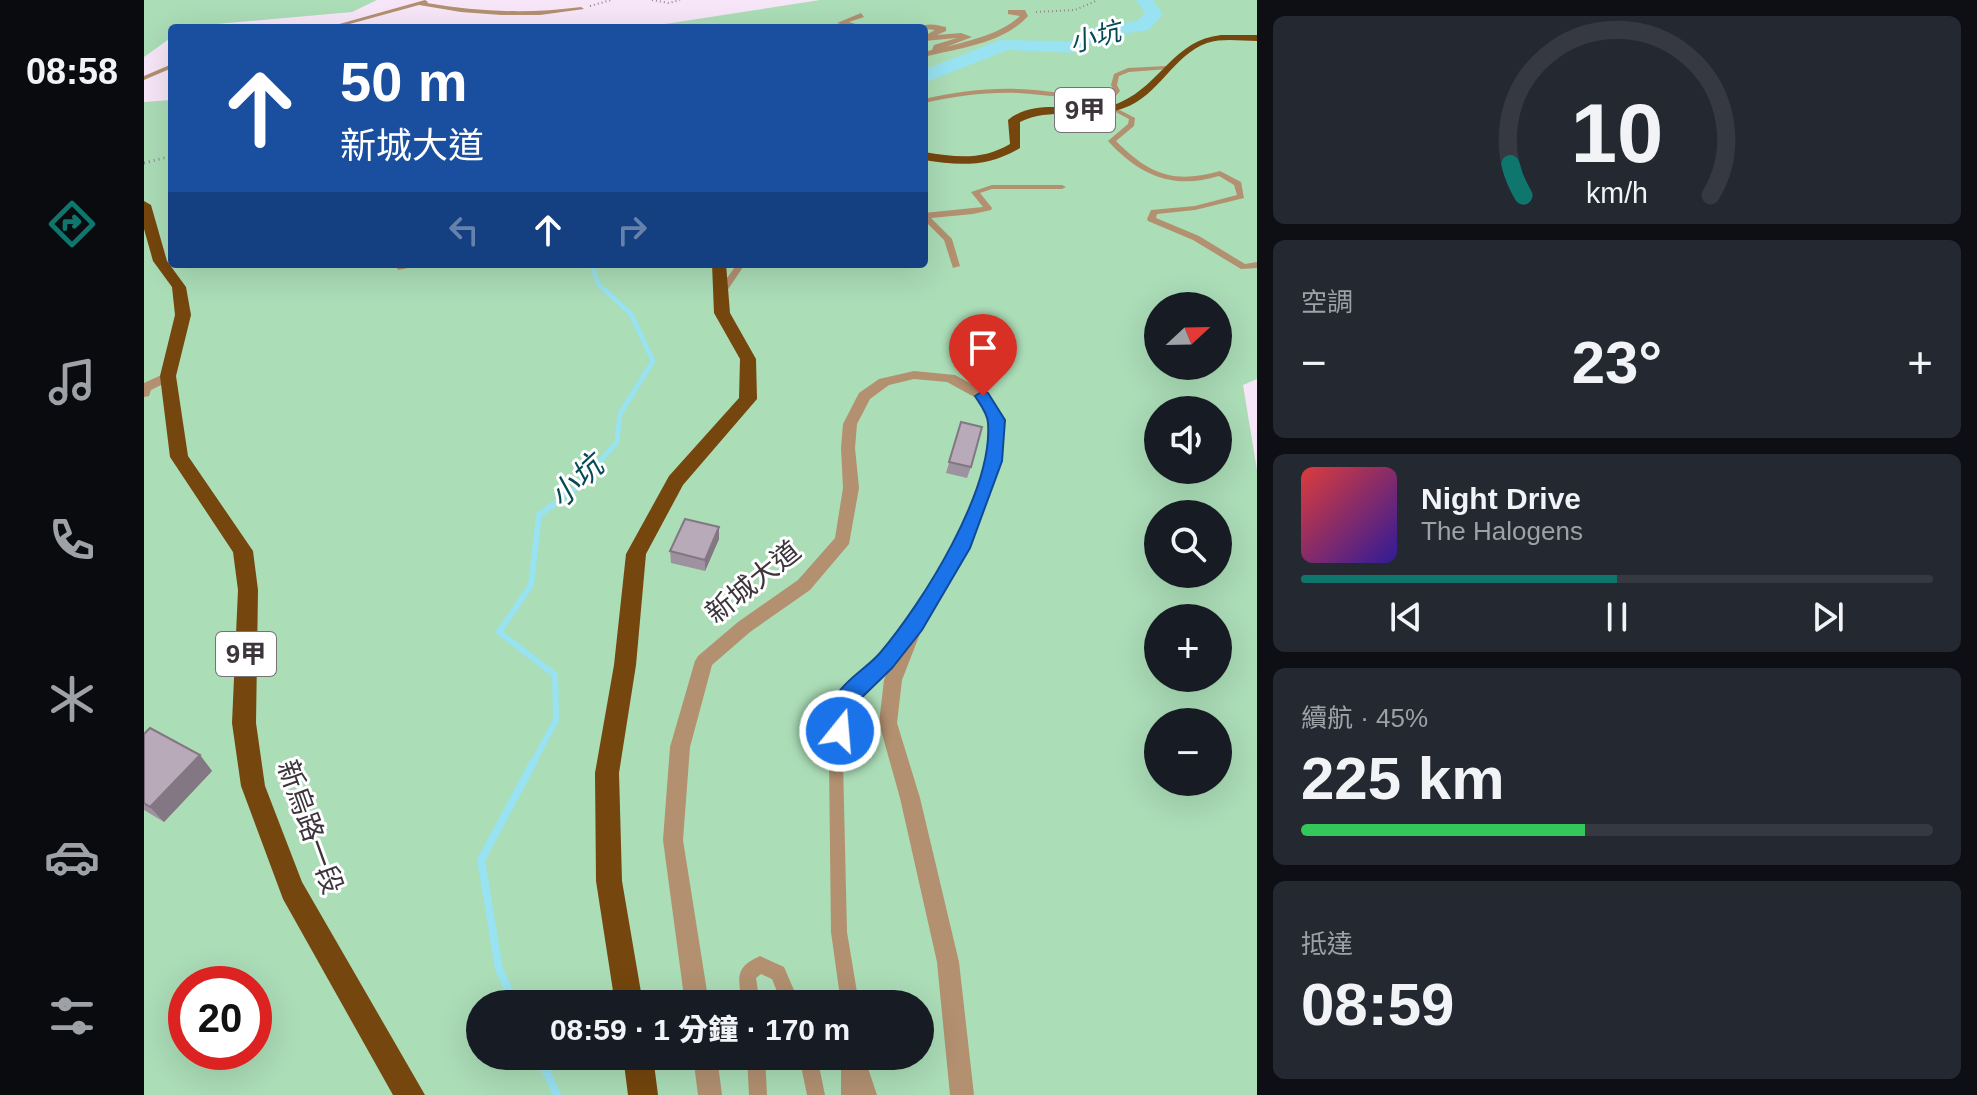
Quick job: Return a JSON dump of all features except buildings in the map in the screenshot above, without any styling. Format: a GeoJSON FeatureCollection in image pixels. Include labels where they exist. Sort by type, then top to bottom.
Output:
{"type":"FeatureCollection","features":[{"type":"Feature","properties":{"kind":"main road","name":"9甲"},"geometry":{"type":"LineString","coordinates":[[928,157],[965,162],[996,159],[1016,145],[1014,120],[1029,111],[1112,108],[1125,104],[1201,42],[1257,38]]}},
{"type":"Feature","properties":{"kind":"main road","name":"新烏路一段"},"geometry":{"type":"LineString","coordinates":[[144,205],[160,261],[179,287],[183,315],[168,376],[179,457],[243,551],[248,590],[244,723],[253,786],[292,890],[410,1095]]}},
{"type":"Feature","properties":{"kind":"main road"},"geometry":{"type":"LineString","coordinates":[[627,990],[609,881],[607,773],[625,665],[636,554],[676,481],[748,399],[748,359],[722,313],[719,268]]}},
{"type":"Feature","properties":{"kind":"main road"},"geometry":{"type":"LineString","coordinates":[[640,1070],[643,1095]]}},
{"type":"Feature","properties":{"kind":"street"},"geometry":{"type":"LineString","coordinates":[[928,54],[991,36],[1020,21],[1022,12],[1011,12]]}},
{"type":"Feature","properties":{"kind":"street"},"geometry":{"type":"LineString","coordinates":[[846,24],[841,23],[861,15]]}},
{"type":"Feature","properties":{"kind":"street"},"geometry":{"type":"LineString","coordinates":[[928,26],[943,29],[928,37]]}},
{"type":"Feature","properties":{"kind":"street"},"geometry":{"type":"LineString","coordinates":[[928,39],[968,37],[937,47],[935,52]]}},
{"type":"Feature","properties":{"kind":"street","name":"新城大道"},"geometry":{"type":"LineString","coordinates":[[695,990],[673,840],[680,747],[704,661],[744,627],[804,585],[843,540],[851,488],[850,424],[864,396],[884,382],[914,375],[950,378],[983,396],[997,420],[994,461],[961,548],[915,624],[893,680],[888,723],[910,798],[948,962],[962,1095]]}},
{"type":"Feature","properties":{"kind":"street"},"geometry":{"type":"LineString","coordinates":[[144,393],[145,388],[168,376]]}},
{"type":"Feature","properties":{"kind":"street"},"geometry":{"type":"LineString","coordinates":[[707,1070],[710,1095]]}},
{"type":"Feature","properties":{"kind":"lane"},"geometry":{"type":"LineString","coordinates":[[344,24],[431,0]]}},
{"type":"Feature","properties":{"kind":"lane"},"geometry":{"type":"LineString","coordinates":[[421,4],[474,13],[533,16],[581,9]]}},
{"type":"Feature","properties":{"kind":"lane"},"geometry":{"type":"LineString","coordinates":[[144,78],[168,68]]}},
{"type":"Feature","properties":{"kind":"lane"},"geometry":{"type":"LineString","coordinates":[[928,100],[950,94],[991,90],[1113,97],[1117,91],[1114,85],[1116,75],[1128,70],[1166,68]]}},
{"type":"Feature","properties":{"kind":"lane"},"geometry":{"type":"LineString","coordinates":[[1112,108],[1132,118],[1132,125],[1112,141],[1127,157],[1163,176],[1187,181],[1220,173],[1238,184],[1241,196],[1195,208],[1154,212],[1151,219],[1196,238],[1244,267],[1257,265]]}},
{"type":"Feature","properties":{"kind":"lane"},"geometry":{"type":"LineString","coordinates":[[928,215],[973,213],[988,208],[975,192],[992,187],[1062,187]]}},
{"type":"Feature","properties":{"kind":"lane"},"geometry":{"type":"LineString","coordinates":[[928,218],[948,239],[956,266]]}},
{"type":"Feature","properties":{"kind":"lane"},"geometry":{"type":"LineString","coordinates":[[720,295],[738,268]]}},
{"type":"Feature","properties":{"kind":"lane"},"geometry":{"type":"LineString","coordinates":[[848,990],[838,917],[836,761],[845,700],[885,662],[915,624]]}},
{"type":"Feature","properties":{"kind":"lane"},"geometry":{"type":"LineString","coordinates":[[749,990],[747,974],[760,964],[778,973],[785,990]]}},
{"type":"Feature","properties":{"kind":"lane"},"geometry":{"type":"LineString","coordinates":[[757,1070],[758,1095]]}},
{"type":"Feature","properties":{"kind":"lane"},"geometry":{"type":"LineString","coordinates":[[811,1070],[816,1095]]}},
{"type":"Feature","properties":{"kind":"lane"},"geometry":{"type":"LineString","coordinates":[[850,1095],[852,1070]]}},
{"type":"Feature","properties":{"kind":"lane"},"geometry":{"type":"LineString","coordinates":[[858,1070],[868,1095]]}},
{"type":"Feature","properties":{"kind":"path"},"geometry":{"type":"LineString","coordinates":[[581,9],[611,0]]}},
{"type":"Feature","properties":{"kind":"path"},"geometry":{"type":"LineString","coordinates":[[652,0],[656,3],[680,0]]}},
{"type":"Feature","properties":{"kind":"path"},"geometry":{"type":"LineString","coordinates":[[1020,21],[1036,12],[1075,10],[1098,0]]}},
{"type":"Feature","properties":{"kind":"path"},"geometry":{"type":"LineString","coordinates":[[144,163],[168,157]]}},
{"type":"Feature","properties":{"kind":"green space"},"geometry":{"type":"Polygon","coordinates":[[[144,0],[377,0],[352,12],[217,24],[168,24],[168,40],[144,57],[144,0]]]}},
{"type":"Feature","properties":{"kind":"green space"},"geometry":{"type":"Polygon","coordinates":[[[820,0],[1257,0],[1257,379],[1243,385],[1257,470],[1257,1095],[144,1095],[144,102],[168,100],[168,268],[928,268],[928,24],[665,24],[820,0]]]}},
{"type":"Feature","properties":{"kind":"waterway","name":"小坑"},"geometry":{"type":"LineString","coordinates":[[928,75],[1006,44],[1073,47],[1099,32],[1143,26],[1154,14],[1144,0]]}},
{"type":"Feature","properties":{"kind":"waterway","name":"小坑"},"geometry":{"type":"LineString","coordinates":[[593,268],[599,285],[608,293]]}},
{"type":"Feature","properties":{"kind":"waterway","name":"小坑"},"geometry":{"type":"LineString","coordinates":[[559,500],[577,487],[617,442],[620,414],[653,361],[631,314],[606,291]]}},
{"type":"Feature","properties":{"kind":"waterway","name":"小坑"},"geometry":{"type":"LineString","coordinates":[[533,763],[556,720],[555,675],[499,632],[531,585],[539,515],[562,498]]}},
{"type":"Feature","properties":{"kind":"waterway","name":"小坑"},"geometry":{"type":"LineString","coordinates":[[509,990],[499,969],[481,860],[534,761]]}},
{"type":"Feature","properties":{"kind":"waterway","name":"小坑"},"geometry":{"type":"LineString","coordinates":[[545,1070],[557,1095]]}},
{"type":"Feature","properties":{"kind":"route"},"geometry":{"type":"LineString","coordinates":[[840,731],[845,700],[885,662],[915,624],[961,548],[994,461],[997,420],[983,396]]}}]}
